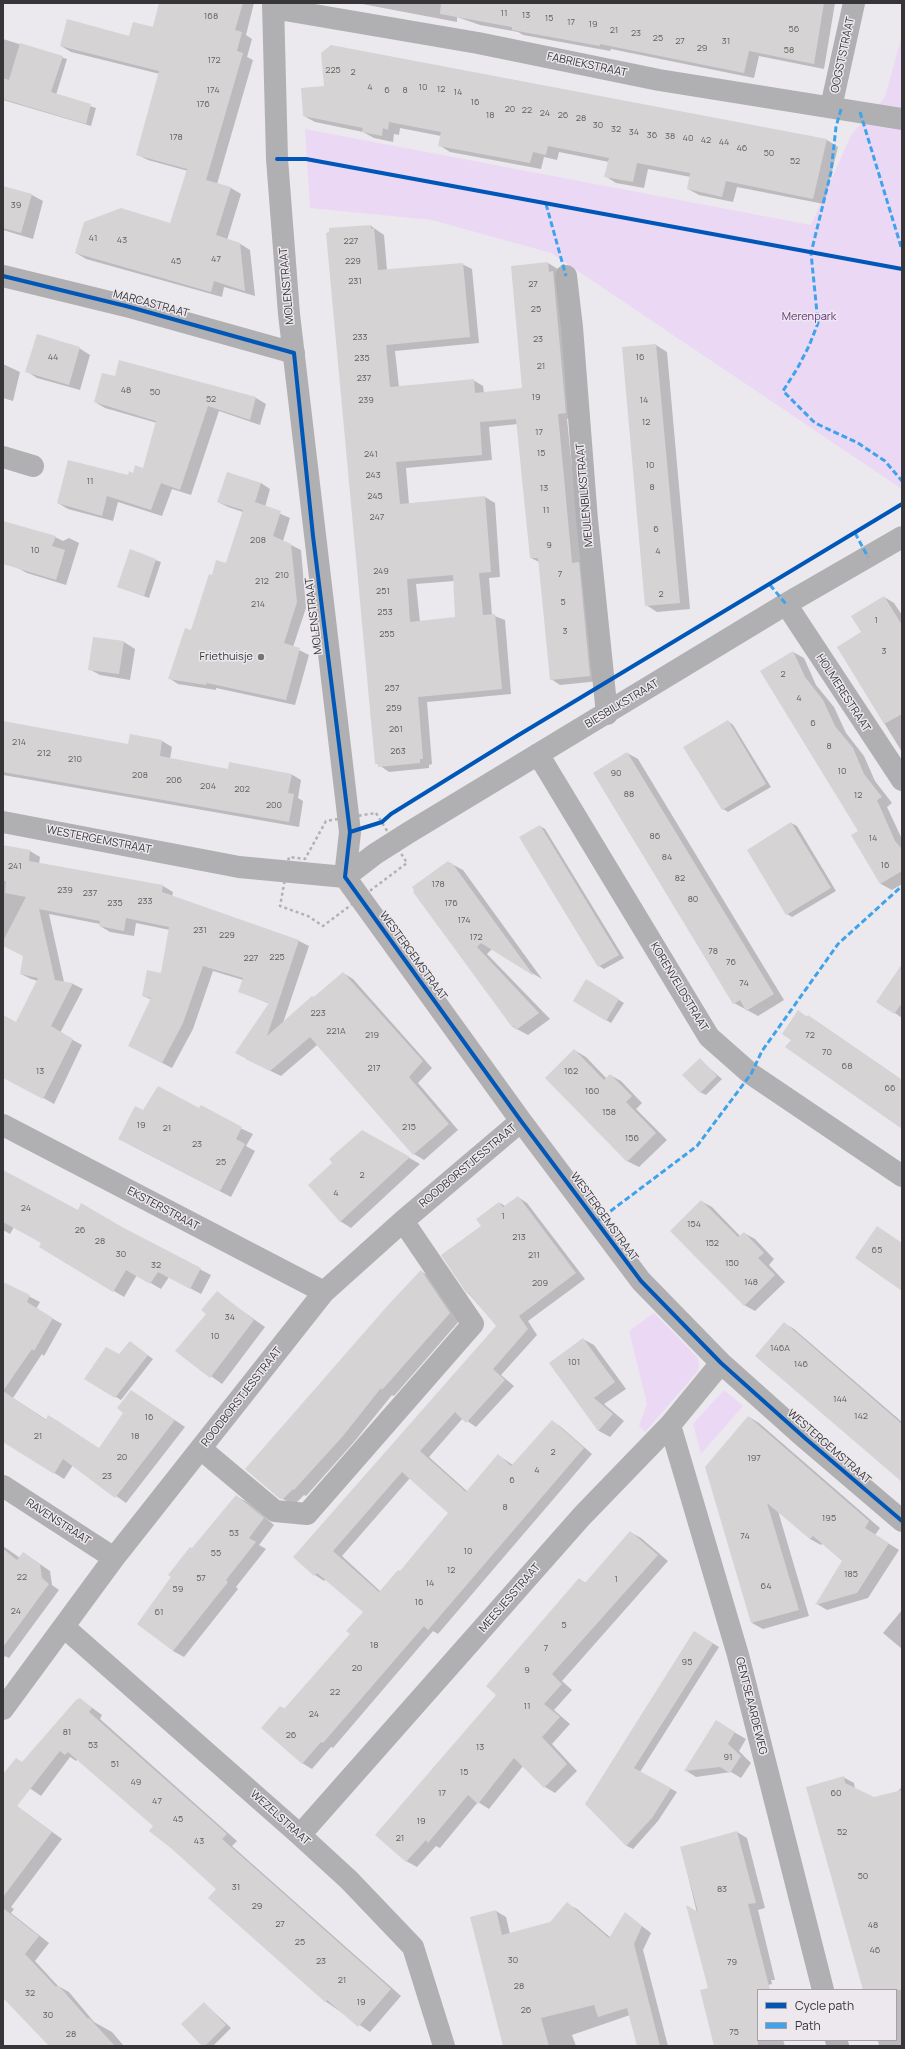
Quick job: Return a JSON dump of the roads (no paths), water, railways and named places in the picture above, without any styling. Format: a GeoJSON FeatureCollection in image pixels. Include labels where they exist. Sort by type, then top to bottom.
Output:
{"type":"FeatureCollection","features":[{"type":"Feature","properties":{"kind":"street","name":"OOGSTSTRAAT"},"geometry":{"type":"LineString","coordinates":[[831,107],[854,3]]}},
{"type":"Feature","properties":{"kind":"street","name":"FABRIEKSTRAAT"},"geometry":{"type":"LineString","coordinates":[[273,5],[478,43],[659,80],[902,119]]}},
{"type":"Feature","properties":{"kind":"street","name":"MOLENSTRAAT"},"geometry":{"type":"LineString","coordinates":[[273,5],[277,159],[289,314],[314,544],[350,832],[345,877]]}},
{"type":"Feature","properties":{"kind":"street","name":"MARCASTRAAT"},"geometry":{"type":"LineString","coordinates":[[3,276],[126,306],[294,353]]}},
{"type":"Feature","properties":{"kind":"street","name":"MEULENBILKSTRAAT"},"geometry":{"type":"LineString","coordinates":[[566,276],[572,327],[586,520],[607,714]]}},
{"type":"Feature","properties":{"kind":"street"},"geometry":{"type":"LineString","coordinates":[[3,457],[33,466]]}},
{"type":"Feature","properties":{"kind":"street","name":"BIESBILKSTRAAT"},"geometry":{"type":"LineString","coordinates":[[345,877],[395,842],[538,754],[607,714],[786,604],[902,537]]}},
{"type":"Feature","properties":{"kind":"street","name":"HOLMERESTRAAT"},"geometry":{"type":"LineString","coordinates":[[786,604],[902,780]]}},
{"type":"Feature","properties":{"kind":"street","name":"KORENVELDSTRAAT"},"geometry":{"type":"LineString","coordinates":[[538,754],[709,1037],[751,1074],[902,1176]]}},
{"type":"Feature","properties":{"kind":"street","name":"WESTERGEMSTRAAT"},"geometry":{"type":"LineString","coordinates":[[3,822],[239,867],[345,877],[521,1120],[641,1281],[720,1363],[902,1521]]}},
{"type":"Feature","properties":{"kind":"street","name":"ROODBORSTJESSTRAAT"},"geometry":{"type":"LineString","coordinates":[[3,1709],[114,1558],[324,1292],[403,1221],[521,1120]]}},
{"type":"Feature","properties":{"kind":"street","name":"EKSTERSTRAAT"},"geometry":{"type":"LineString","coordinates":[[3,1125],[324,1292]]}},
{"type":"Feature","properties":{"kind":"street"},"geometry":{"type":"LineString","coordinates":[[201,1449],[274,1511],[308,1514],[473,1324],[403,1221]]}},
{"type":"Feature","properties":{"kind":"street","name":"MEESJESSTRAAT"},"geometry":{"type":"LineString","coordinates":[[300,1835],[582,1516],[670,1425],[720,1363]]}},
{"type":"Feature","properties":{"kind":"street","name":"GENTSEAARDEWEG"},"geometry":{"type":"LineString","coordinates":[[670,1425],[738,1655],[823,1989]]}},
{"type":"Feature","properties":{"kind":"street","name":"RAVENSTRAAT"},"geometry":{"type":"LineString","coordinates":[[3,1486],[114,1558]]}},
{"type":"Feature","properties":{"kind":"street","name":"WEZELSTRAAT"},"geometry":{"type":"LineString","coordinates":[[64,1627],[300,1835],[349,1880],[413,1947],[444,2046]]}},
{"type":"Feature","properties":{"kind":"place","name":"Friethuisje"},"geometry":{"type":"Point","coordinates":[261,657]}},
{"type":"Feature","properties":{"kind":"park label","name":"Merenpark"},"geometry":{"type":"Point","coordinates":[809,317]}}]}
